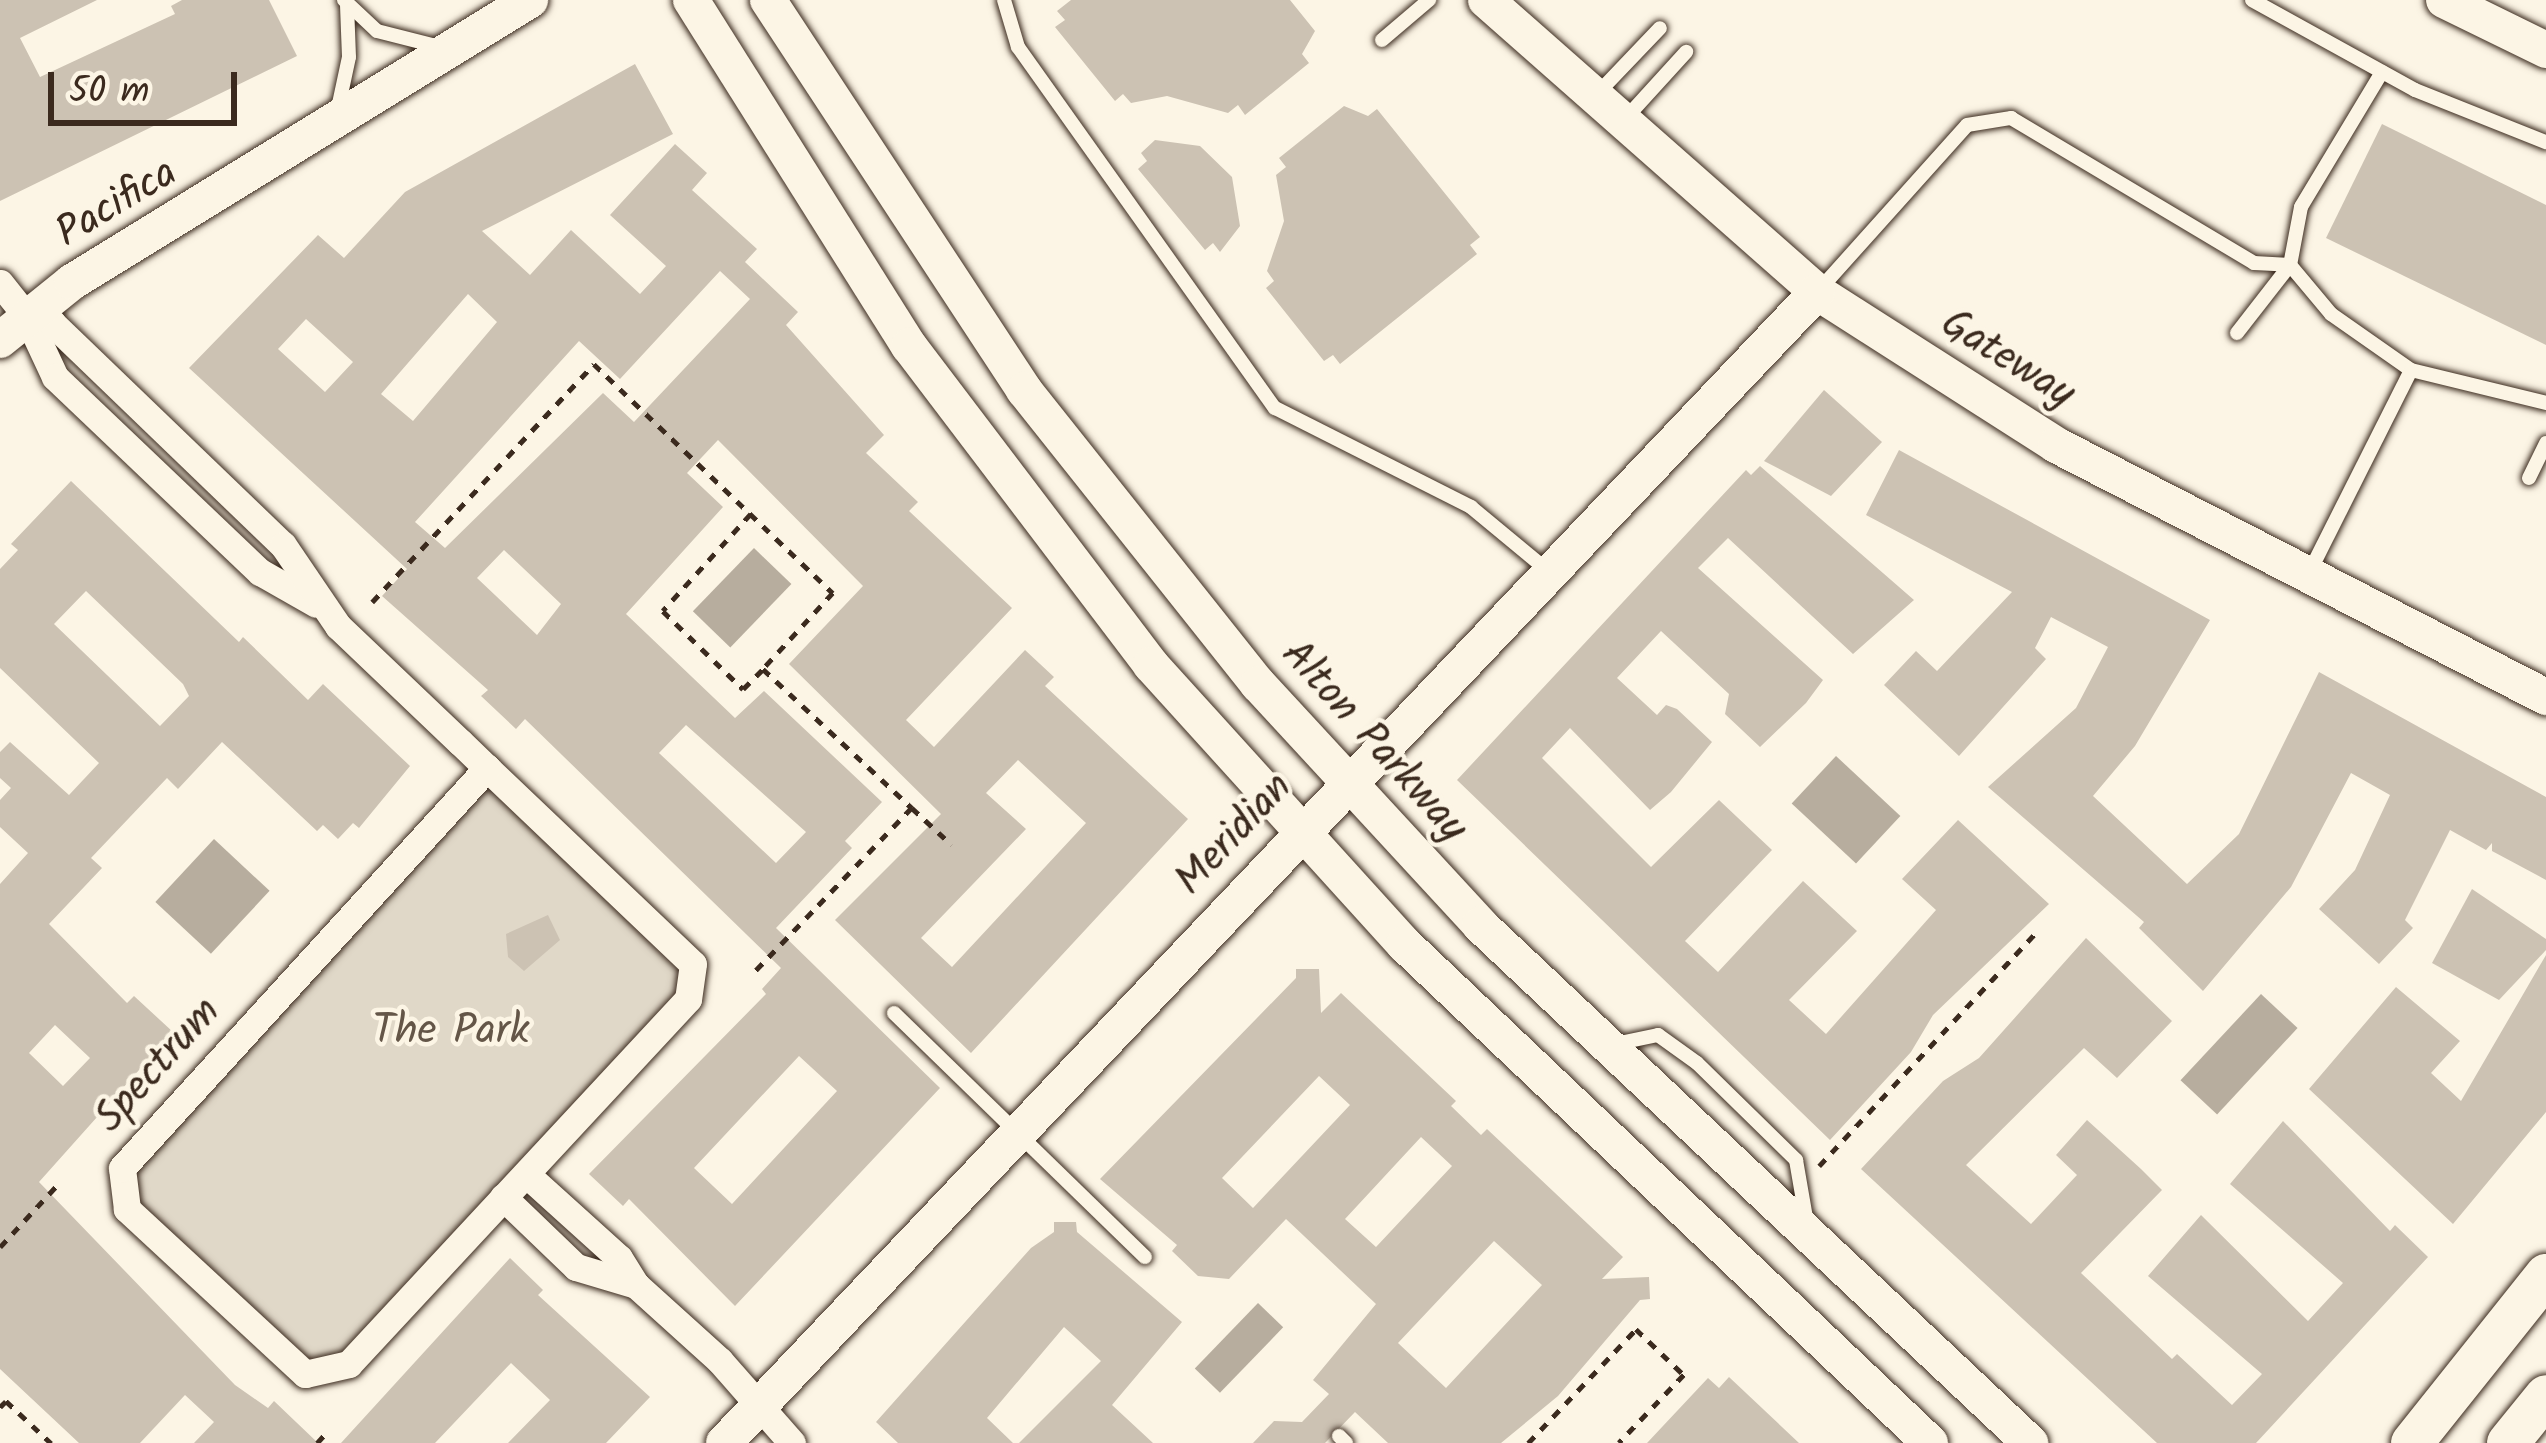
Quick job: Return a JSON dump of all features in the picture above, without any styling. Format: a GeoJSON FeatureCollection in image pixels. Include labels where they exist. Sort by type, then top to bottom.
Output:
{"type":"FeatureCollection","features":[{"type":"Feature","properties":{"kind":"main road","name":"Pacifica"},"geometry":{"type":"LineString","coordinates":[[13,328],[530,0]]}},
{"type":"Feature","properties":{"kind":"main road"},"geometry":{"type":"LineString","coordinates":[[691,0],[798,178],[985,453],[1088,589],[1299,833],[1464,1004],[1930,1443]]}},
{"type":"Feature","properties":{"kind":"main road","name":"Alton Parkway"},"geometry":{"type":"LineString","coordinates":[[768,0],[874,172],[1036,406],[1204,622],[1346,783],[1605,1046],[2030,1443]]}},
{"type":"Feature","properties":{"kind":"main road","name":"Gateway"},"geometry":{"type":"LineString","coordinates":[[1486,0],[1619,125],[1817,292],[2056,445],[2546,697]]}},
{"type":"Feature","properties":{"kind":"main road"},"geometry":{"type":"LineString","coordinates":[[2444,0],[2546,50]]}},
{"type":"Feature","properties":{"kind":"main road","name":"Meridian"},"geometry":{"type":"LineString","coordinates":[[724,1443],[1817,292]]}},
{"type":"Feature","properties":{"kind":"main road"},"geometry":{"type":"LineString","coordinates":[[2412,1443],[2546,1275]]}},
{"type":"Feature","properties":{"kind":"main road"},"geometry":{"type":"LineString","coordinates":[[2508,1443],[2546,1396]]}},
{"type":"Feature","properties":{"kind":"street","name":"Spectrum"},"geometry":{"type":"LineString","coordinates":[[0,283],[13,328],[55,377],[260,572],[321,607],[693,964],[688,999],[349,1364],[305,1373],[127,1209],[122,1168],[487,768]]}},
{"type":"Feature","properties":{"kind":"street"},"geometry":{"type":"LineString","coordinates":[[526,1174],[619,1258],[636,1285],[793,1443]]}},
{"type":"Feature","properties":{"kind":"street"},"geometry":{"type":"LineString","coordinates":[[503,1197],[576,1268],[636,1285]]}},
{"type":"Feature","properties":{"kind":"lane"},"geometry":{"type":"LineString","coordinates":[[1004,0],[1018,47],[1275,408],[1471,508],[1549,572]]}},
{"type":"Feature","properties":{"kind":"lane"},"geometry":{"type":"LineString","coordinates":[[1382,40],[1429,0]]}},
{"type":"Feature","properties":{"kind":"lane"},"geometry":{"type":"LineString","coordinates":[[2252,0],[2382,72],[2546,142]]}},
{"type":"Feature","properties":{"kind":"lane"},"geometry":{"type":"LineString","coordinates":[[346,3],[377,31],[453,46]]}},
{"type":"Feature","properties":{"kind":"lane"},"geometry":{"type":"LineString","coordinates":[[335,120],[349,57],[346,3]]}},
{"type":"Feature","properties":{"kind":"lane"},"geometry":{"type":"LineString","coordinates":[[1592,99],[1660,28]]}},
{"type":"Feature","properties":{"kind":"lane"},"geometry":{"type":"LineString","coordinates":[[1619,125],[1686,52]]}},
{"type":"Feature","properties":{"kind":"lane"},"geometry":{"type":"LineString","coordinates":[[2237,333],[2290,265],[2301,207],[2382,72]]}},
{"type":"Feature","properties":{"kind":"lane"},"geometry":{"type":"LineString","coordinates":[[1817,292],[1967,125],[2011,118],[2254,263],[2290,265],[2331,314],[2410,370],[2546,403]]}},
{"type":"Feature","properties":{"kind":"lane"},"geometry":{"type":"LineString","coordinates":[[2307,576],[2410,370]]}},
{"type":"Feature","properties":{"kind":"lane"},"geometry":{"type":"LineString","coordinates":[[2529,478],[2546,443]]}},
{"type":"Feature","properties":{"kind":"lane"},"geometry":{"type":"LineString","coordinates":[[894,1013],[1014,1135],[1145,1257]]}},
{"type":"Feature","properties":{"kind":"lane"},"geometry":{"type":"LineString","coordinates":[[1605,1046],[1658,1035],[1697,1063],[1796,1160],[1808,1235]]}},
{"type":"Feature","properties":{"kind":"path"},"geometry":{"type":"LineString","coordinates":[[372,602],[594,364],[751,514],[833,593],[743,689],[663,611],[751,514]]}},
{"type":"Feature","properties":{"kind":"path"},"geometry":{"type":"LineString","coordinates":[[764,669],[952,845]]}},
{"type":"Feature","properties":{"kind":"path"},"geometry":{"type":"LineString","coordinates":[[753,974],[912,808]]}},
{"type":"Feature","properties":{"kind":"path"},"geometry":{"type":"LineString","coordinates":[[1819,1166],[2034,935]]}},
{"type":"Feature","properties":{"kind":"path"},"geometry":{"type":"LineString","coordinates":[[0,1247],[59,1183]]}},
{"type":"Feature","properties":{"kind":"path"},"geometry":{"type":"LineString","coordinates":[[1528,1443],[1636,1329],[1684,1375],[1619,1443]]}},
{"type":"Feature","properties":{"kind":"path"},"geometry":{"type":"LineString","coordinates":[[0,1407],[6,1401],[51,1443]]}},
{"type":"Feature","properties":{"kind":"path"},"geometry":{"type":"LineString","coordinates":[[317,1443],[325,1435]]}},
{"type":"Feature","properties":{"kind":"green space","name":"The Park"},"geometry":{"type":"Polygon","coordinates":[[[487,768],[693,964],[688,999],[349,1364],[305,1374],[127,1209],[122,1168],[487,768]]]}},
{"type":"Feature","properties":{"kind":"shaded area"},"geometry":{"type":"Polygon","coordinates":[[[754,548],[791,584],[730,647],[693,611],[754,548]]]}},
{"type":"Feature","properties":{"kind":"shaded area"},"geometry":{"type":"Polygon","coordinates":[[[1836,756],[1900,816],[1856,864],[1792,804],[1836,756]]]}},
{"type":"Feature","properties":{"kind":"shaded area"},"geometry":{"type":"Polygon","coordinates":[[[214,839],[270,891],[211,954],[155,902],[214,839]]]}},
{"type":"Feature","properties":{"kind":"shaded area"},"geometry":{"type":"Polygon","coordinates":[[[2261,994],[2298,1028],[2217,1114],[2181,1080],[2261,994]]]}},
{"type":"Feature","properties":{"kind":"shaded area"},"geometry":{"type":"Polygon","coordinates":[[[1258,1303],[1283,1327],[1220,1393],[1195,1368],[1258,1303]]]}},
{"type":"Feature","properties":{"kind":"building"},"geometry":{"type":"Polygon","coordinates":[[[0,0],[97,0],[20,38],[40,77],[175,14],[171,6],[182,0],[269,0],[297,56],[0,201],[0,0]]]}},
{"type":"Feature","properties":{"kind":"building"},"geometry":{"type":"Polygon","coordinates":[[[1071,0],[1290,0],[1315,31],[1302,54],[1309,63],[1245,115],[1238,105],[1228,113],[1167,96],[1131,103],[1123,94],[1115,101],[1055,27],[1065,20],[1057,11],[1071,0]]]}},
{"type":"Feature","properties":{"kind":"building"},"geometry":{"type":"Polygon","coordinates":[[[635,64],[673,134],[482,231],[530,275],[571,230],[640,294],[666,266],[610,215],[675,144],[707,173],[692,190],[757,249],[745,262],[798,312],[786,325],[884,435],[866,453],[918,502],[909,511],[1012,608],[906,720],[934,747],[1025,650],[1054,677],[1045,686],[1188,819],[971,1053],[835,920],[941,814],[789,664],[863,586],[718,440],[687,473],[723,507],[626,614],[735,718],[764,691],[882,802],[845,841],[852,848],[776,928],[940,1088],[735,1306],[629,1199],[623,1206],[589,1174],[766,994],[762,989],[781,968],[525,719],[516,729],[481,696],[488,690],[382,596],[407,569],[189,368],[318,235],[344,258],[405,192],[635,64]],[[720,271],[620,379],[579,341],[415,522],[445,548],[603,393],[634,422],[750,299],[720,271]],[[468,294],[381,394],[413,421],[497,322],[468,294]],[[306,319],[278,349],[325,392],[353,362],[306,319]],[[504,550],[477,578],[537,635],[561,604],[504,550]],[[686,725],[659,753],[776,863],[806,832],[686,725]],[[1018,760],[986,793],[1026,829],[921,938],[952,967],[1086,823],[1018,760]],[[799,1056],[694,1168],[732,1204],[837,1091],[799,1056]]]}},
{"type":"Feature","properties":{"kind":"building"},"geometry":{"type":"Polygon","coordinates":[[[1344,106],[1368,116],[1377,109],[1480,237],[1470,245],[1477,254],[1340,364],[1333,355],[1324,361],[1266,288],[1274,281],[1267,271],[1284,221],[1276,175],[1286,167],[1279,158],[1344,106]]]}},
{"type":"Feature","properties":{"kind":"building"},"geometry":{"type":"Polygon","coordinates":[[[2382,124],[2546,205],[2546,345],[2326,238],[2382,124]]]}},
{"type":"Feature","properties":{"kind":"building"},"geometry":{"type":"Polygon","coordinates":[[[1155,140],[1200,146],[1232,177],[1240,226],[1220,252],[1213,243],[1205,250],[1138,169],[1147,161],[1141,153],[1155,140]]]}},
{"type":"Feature","properties":{"kind":"building"},"geometry":{"type":"Polygon","coordinates":[[[1824,390],[1882,442],[1831,496],[1764,461],[1824,390]]]}},
{"type":"Feature","properties":{"kind":"building"},"geometry":{"type":"Polygon","coordinates":[[[1899,450],[2210,620],[2135,746],[2093,796],[2187,884],[2239,834],[2319,672],[2546,797],[2546,880],[2492,851],[2492,843],[2486,850],[2450,830],[2405,920],[2413,928],[2379,964],[2319,909],[2355,870],[2390,795],[2351,773],[2291,887],[2203,991],[2139,928],[2144,922],[1988,787],[2076,708],[2108,647],[2051,617],[2035,648],[2046,659],[1959,756],[1884,685],[1916,651],[1937,671],[2012,592],[1866,515],[1899,450]]]}},
{"type":"Feature","properties":{"kind":"building"},"geometry":{"type":"Polygon","coordinates":[[[1760,466],[1914,600],[1853,654],[1728,538],[1698,568],[1823,680],[1806,703],[1760,747],[1725,714],[1729,694],[1661,631],[1617,678],[1657,715],[1666,705],[1677,709],[1712,742],[1671,792],[1650,810],[1570,728],[1542,758],[1651,867],[1719,800],[1772,850],[1685,941],[1718,972],[1803,881],[1857,931],[1789,1000],[1826,1034],[1936,910],[1902,879],[1958,820],[2049,904],[1933,1015],[1911,1052],[1830,1140],[1457,780],[1746,470],[1751,475],[1760,466]]]}},
{"type":"Feature","properties":{"kind":"building"},"geometry":{"type":"Polygon","coordinates":[[[71,481],[239,642],[243,637],[308,700],[323,684],[410,766],[359,828],[353,823],[338,839],[323,825],[317,831],[222,742],[178,789],[167,778],[91,858],[102,868],[49,924],[127,1003],[134,996],[173,1032],[39,1182],[235,1385],[268,1408],[274,1401],[318,1443],[194,1443],[214,1422],[185,1395],[140,1443],[79,1443],[0,1369],[0,884],[28,853],[0,827],[0,800],[11,788],[0,778],[0,752],[10,742],[69,795],[99,763],[0,668],[0,569],[18,550],[11,544],[71,481]],[[86,591],[54,624],[160,726],[189,696],[183,684],[86,591]],[[55,1025],[29,1053],[63,1086],[90,1058],[55,1025]]]}},
{"type":"Feature","properties":{"kind":"building"},"geometry":{"type":"Polygon","coordinates":[[[2472,889],[2546,939],[2546,950],[2499,1000],[2432,963],[2472,889]]]}},
{"type":"Feature","properties":{"kind":"building"},"geometry":{"type":"Polygon","coordinates":[[[548,915],[560,940],[524,971],[508,957],[506,934],[548,915]]]}},
{"type":"Feature","properties":{"kind":"building"},"geometry":{"type":"Polygon","coordinates":[[[2086,938],[2172,1021],[2117,1078],[2084,1048],[1966,1165],[2031,1224],[2077,1175],[2056,1155],[2087,1120],[2141,1169],[2162,1190],[2081,1273],[2172,1359],[2177,1354],[2232,1405],[2262,1374],[2148,1276],[2201,1215],[2308,1321],[2343,1283],[2230,1184],[2283,1121],[2390,1231],[2395,1225],[2428,1257],[2256,1443],[2157,1443],[1861,1169],[1943,1081],[1979,1058],[2086,938]]]}},
{"type":"Feature","properties":{"kind":"building"},"geometry":{"type":"Polygon","coordinates":[[[2546,955],[2546,1112],[2453,1224],[2309,1089],[2396,987],[2460,1041],[2431,1073],[2461,1101],[2546,955]]]}},
{"type":"Feature","properties":{"kind":"building"},"geometry":{"type":"Polygon","coordinates":[[[1296,969],[1319,969],[1321,1013],[1341,993],[1456,1101],[1451,1106],[1481,1135],[1487,1129],[1623,1257],[1602,1279],[1649,1277],[1650,1299],[1640,1300],[1558,1396],[1501,1443],[1388,1443],[1355,1412],[1325,1443],[1253,1443],[1274,1421],[1302,1422],[1329,1394],[1313,1380],[1376,1304],[1286,1219],[1229,1279],[1198,1276],[1172,1251],[1177,1245],[1100,1179],[1296,978],[1296,969]],[[1319,1076],[1222,1178],[1253,1208],[1350,1105],[1319,1076]],[[1421,1137],[1345,1219],[1376,1247],[1452,1166],[1421,1137]],[[1494,1241],[1398,1343],[1446,1388],[1542,1285],[1494,1241]]]}},
{"type":"Feature","properties":{"kind":"building"},"geometry":{"type":"Polygon","coordinates":[[[1054,1222],[1076,1222],[1077,1232],[1182,1322],[1112,1405],[1153,1443],[1019,1443],[1101,1361],[1064,1327],[987,1418],[1013,1443],[898,1443],[876,1422],[1031,1248],[1054,1232],[1054,1222]]]}},
{"type":"Feature","properties":{"kind":"building"},"geometry":{"type":"Polygon","coordinates":[[[510,1258],[543,1290],[538,1295],[650,1397],[606,1443],[508,1443],[550,1400],[511,1363],[435,1443],[341,1443],[510,1258]]]}},
{"type":"Feature","properties":{"kind":"building"},"geometry":{"type":"Polygon","coordinates":[[[1729,1377],[1799,1443],[1647,1443],[1708,1378],[1719,1388],[1729,1377]]]}}]}
